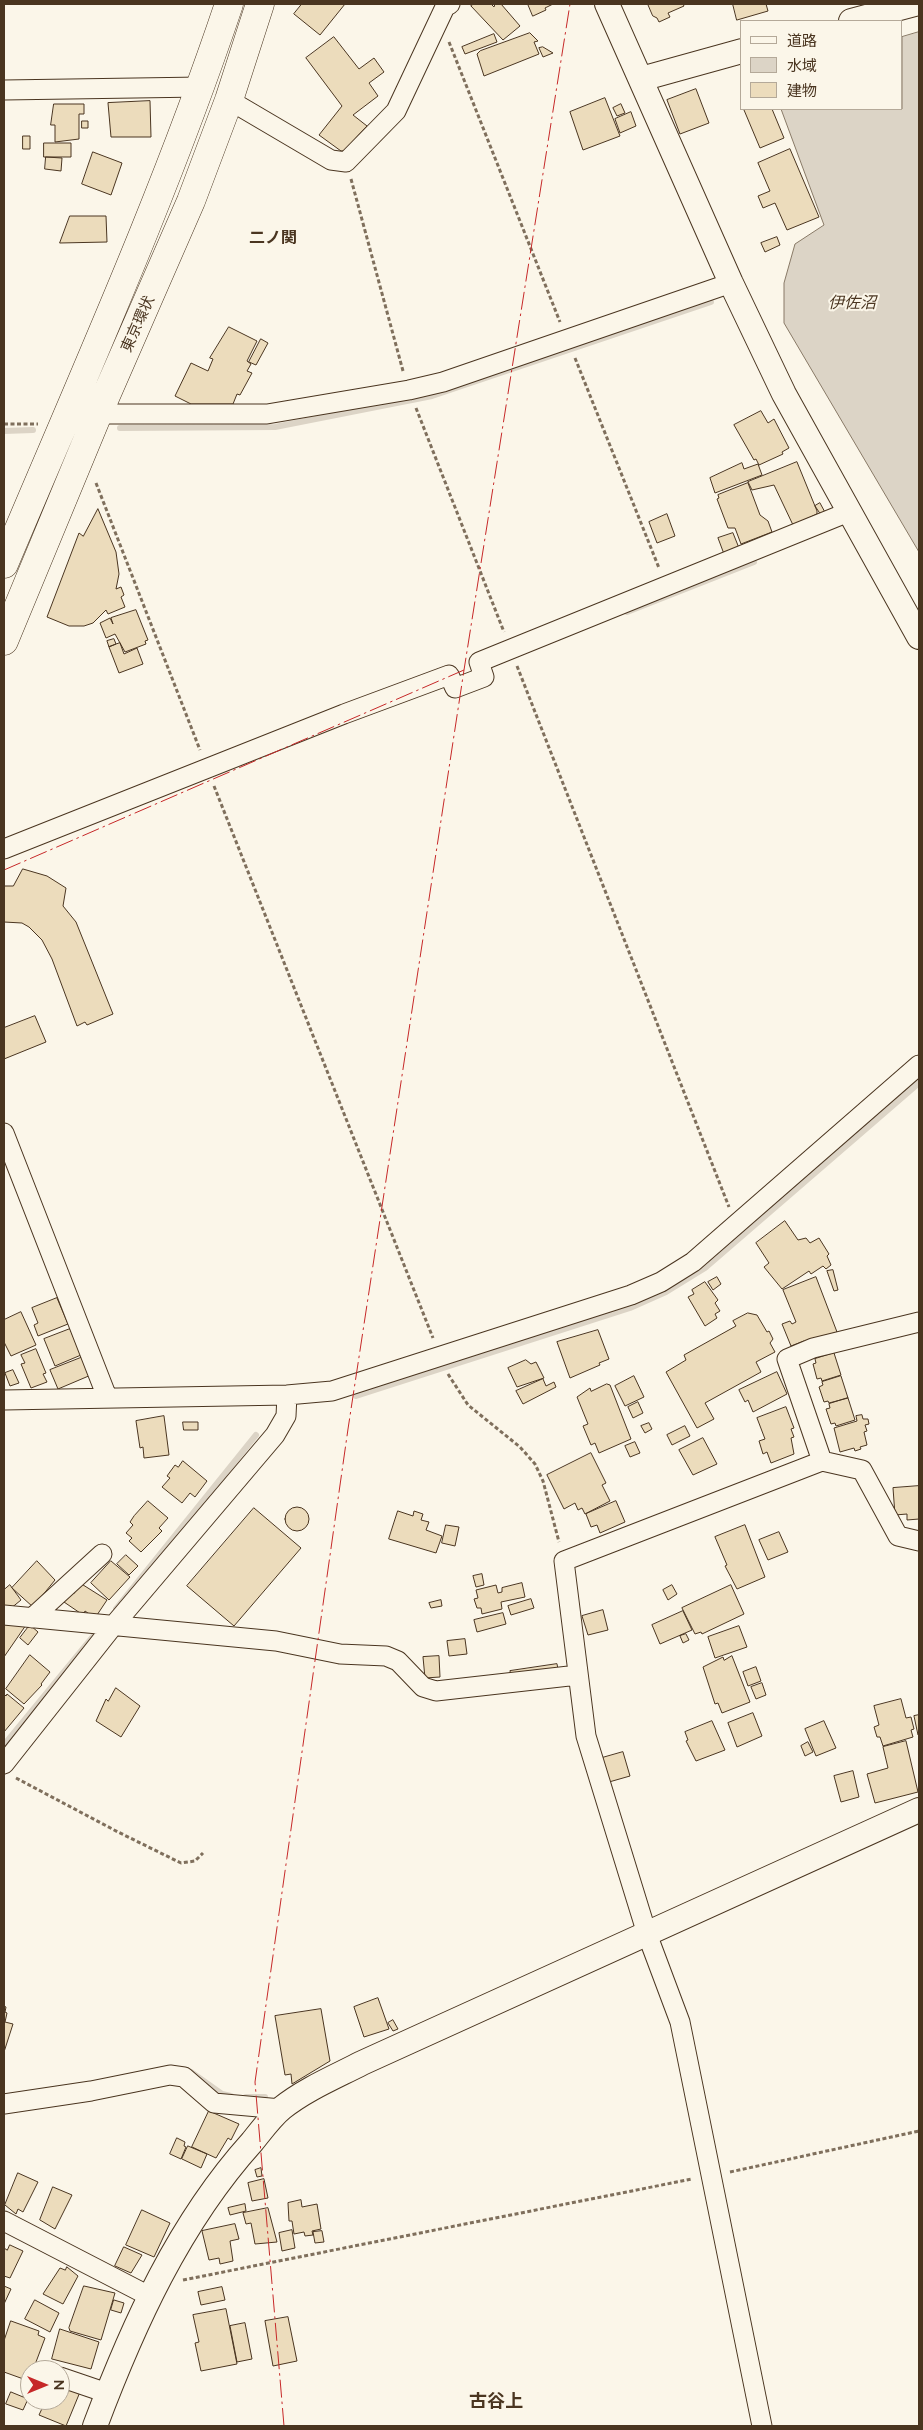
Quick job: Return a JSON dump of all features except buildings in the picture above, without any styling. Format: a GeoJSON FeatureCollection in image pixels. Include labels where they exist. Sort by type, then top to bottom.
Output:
{"type":"FeatureCollection","features":[{"type":"Feature","properties":{"kind":"highway","name":"東京環状"},"geometry":{"type":"LineString","coordinates":[[4,564],[163,185],[201,87],[229,4]]}},
{"type":"Feature","properties":{"kind":"highway","name":"東京環状"},"geometry":{"type":"LineString","coordinates":[[4,641],[98,414],[191,201],[229,100],[260,4]]}},
{"type":"Feature","properties":{"kind":"street"},"geometry":{"type":"LineString","coordinates":[[607,4],[731,283],[784,394],[919,638]]}},
{"type":"Feature","properties":{"kind":"street"},"geometry":{"type":"LineString","coordinates":[[855,20],[915,4]]}},
{"type":"Feature","properties":{"kind":"street"},"geometry":{"type":"LineString","coordinates":[[229,100],[331,160],[346,162],[396,112],[445,11]]}},
{"type":"Feature","properties":{"kind":"street"},"geometry":{"type":"LineString","coordinates":[[641,79],[740,52]]}},
{"type":"Feature","properties":{"kind":"street"},"geometry":{"type":"LineString","coordinates":[[4,90],[201,87]]}},
{"type":"Feature","properties":{"kind":"street"},"geometry":{"type":"LineString","coordinates":[[98,414],[267,414],[411,396],[443,382],[570,347],[731,283]]}},
{"type":"Feature","properties":{"kind":"street"},"geometry":{"type":"LineString","coordinates":[[4,849],[344,714],[449,676],[455,688],[477,680],[484,677],[479,662],[511,651],[850,511]]}},
{"type":"Feature","properties":{"kind":"street"},"geometry":{"type":"LineString","coordinates":[[4,1400],[287,1395],[332,1392],[444,1365],[631,1295],[661,1282],[693,1262],[919,1065]]}},
{"type":"Feature","properties":{"kind":"street"},"geometry":{"type":"LineString","coordinates":[[4,1132],[107,1397]]}},
{"type":"Feature","properties":{"kind":"street"},"geometry":{"type":"LineString","coordinates":[[822,1461],[786,1359],[813,1348],[919,1322]]}},
{"type":"Feature","properties":{"kind":"street"},"geometry":{"type":"LineString","coordinates":[[8,1770],[113,1626],[275,1434],[286,1416],[287,1395]]}},
{"type":"Feature","properties":{"kind":"street"},"geometry":{"type":"LineString","coordinates":[[762,2426],[680,2022],[647,1934],[586,1736],[564,1560],[822,1461],[862,1470],[898,1536],[919,1541]]}},
{"type":"Feature","properties":{"kind":"street"},"geometry":{"type":"LineString","coordinates":[[32,1618],[102,1554]]}},
{"type":"Feature","properties":{"kind":"street"},"geometry":{"type":"LineString","coordinates":[[4,1616],[276,1640],[340,1654],[386,1656],[398,1661],[423,1687],[436,1691],[578,1675]]}},
{"type":"Feature","properties":{"kind":"street"},"geometry":{"type":"LineString","coordinates":[[95,2426],[107,2394],[153,2292],[191,2221],[236,2159],[281,2109],[306,2091],[362,2063],[919,1810]]}},
{"type":"Feature","properties":{"kind":"street"},"geometry":{"type":"LineString","coordinates":[[4,2104],[91,2091],[170,2075],[184,2078],[214,2103],[281,2109]]}},
{"type":"Feature","properties":{"kind":"street"},"geometry":{"type":"LineString","coordinates":[[4,2221],[153,2292]]}},
{"type":"Feature","properties":{"kind":"street"},"geometry":{"type":"LineString","coordinates":[[70,2381],[107,2394]]}},
{"type":"Feature","properties":{"kind":"path"},"geometry":{"type":"LineString","coordinates":[[445,11],[570,347],[666,587]]}},
{"type":"Feature","properties":{"kind":"path"},"geometry":{"type":"LineString","coordinates":[[346,162],[411,396],[736,1225]]}},
{"type":"Feature","properties":{"kind":"path"},"geometry":{"type":"LineString","coordinates":[[4,424],[63,424]]}},
{"type":"Feature","properties":{"kind":"path"},"geometry":{"type":"LineString","coordinates":[[76,468],[96,483],[444,1365],[468,1406],[520,1447],[535,1464],[543,1481],[564,1560]]}},
{"type":"Feature","properties":{"kind":"path"},"geometry":{"type":"LineString","coordinates":[[8,1770],[118,1832],[181,1862],[195,1861],[203,1853]]}},
{"type":"Feature","properties":{"kind":"path"},"geometry":{"type":"LineString","coordinates":[[153,2292],[919,2131]]}},
{"type":"Feature","properties":{"kind":"water","name":"伊佐沼"},"geometry":{"type":"Polygon","coordinates":[[[919,32],[919,552],[784,323],[784,283],[795,244],[824,225],[781,110],[903,110],[903,37],[919,32]]]}},
{"type":"Feature","properties":{"kind":"waterway"},"geometry":{"type":"LineString","coordinates":[[120,428],[275,427],[432,396],[711,302]]}},
{"type":"Feature","properties":{"kind":"waterway"},"geometry":{"type":"LineString","coordinates":[[4,431],[33,430]]}},
{"type":"Feature","properties":{"kind":"waterway"},"geometry":{"type":"LineString","coordinates":[[627,612],[754,562]]}},
{"type":"Feature","properties":{"kind":"waterway"},"geometry":{"type":"LineString","coordinates":[[356,1396],[630,1308],[666,1292],[705,1268],[919,1083]]}},
{"type":"Feature","properties":{"kind":"waterway"},"geometry":{"type":"LineString","coordinates":[[116,1609],[256,1435]]}},
{"type":"Feature","properties":{"kind":"waterway"},"geometry":{"type":"LineString","coordinates":[[4,1745],[100,1628]]}},
{"type":"Feature","properties":{"kind":"waterway"},"geometry":{"type":"LineString","coordinates":[[191,2072],[222,2094],[231,2096]]}},
{"type":"Feature","properties":{"kind":"waterway"},"geometry":{"type":"LineString","coordinates":[[246,2097],[265,2097]]}},
{"type":"Feature","properties":{"kind":"power"},"geometry":{"type":"LineString","coordinates":[[284,2426],[255,2082],[348,1429],[464,670],[570,4]]}},
{"type":"Feature","properties":{"kind":"power"},"geometry":{"type":"LineString","coordinates":[[4,870],[464,670]]}},
{"type":"Feature","properties":{"kind":"district","name":"二ノ関"},"geometry":{"type":"Point","coordinates":[273,238]}},
{"type":"Feature","properties":{"kind":"district","name":"古谷上"},"geometry":{"type":"Point","coordinates":[496,2402]}}]}
